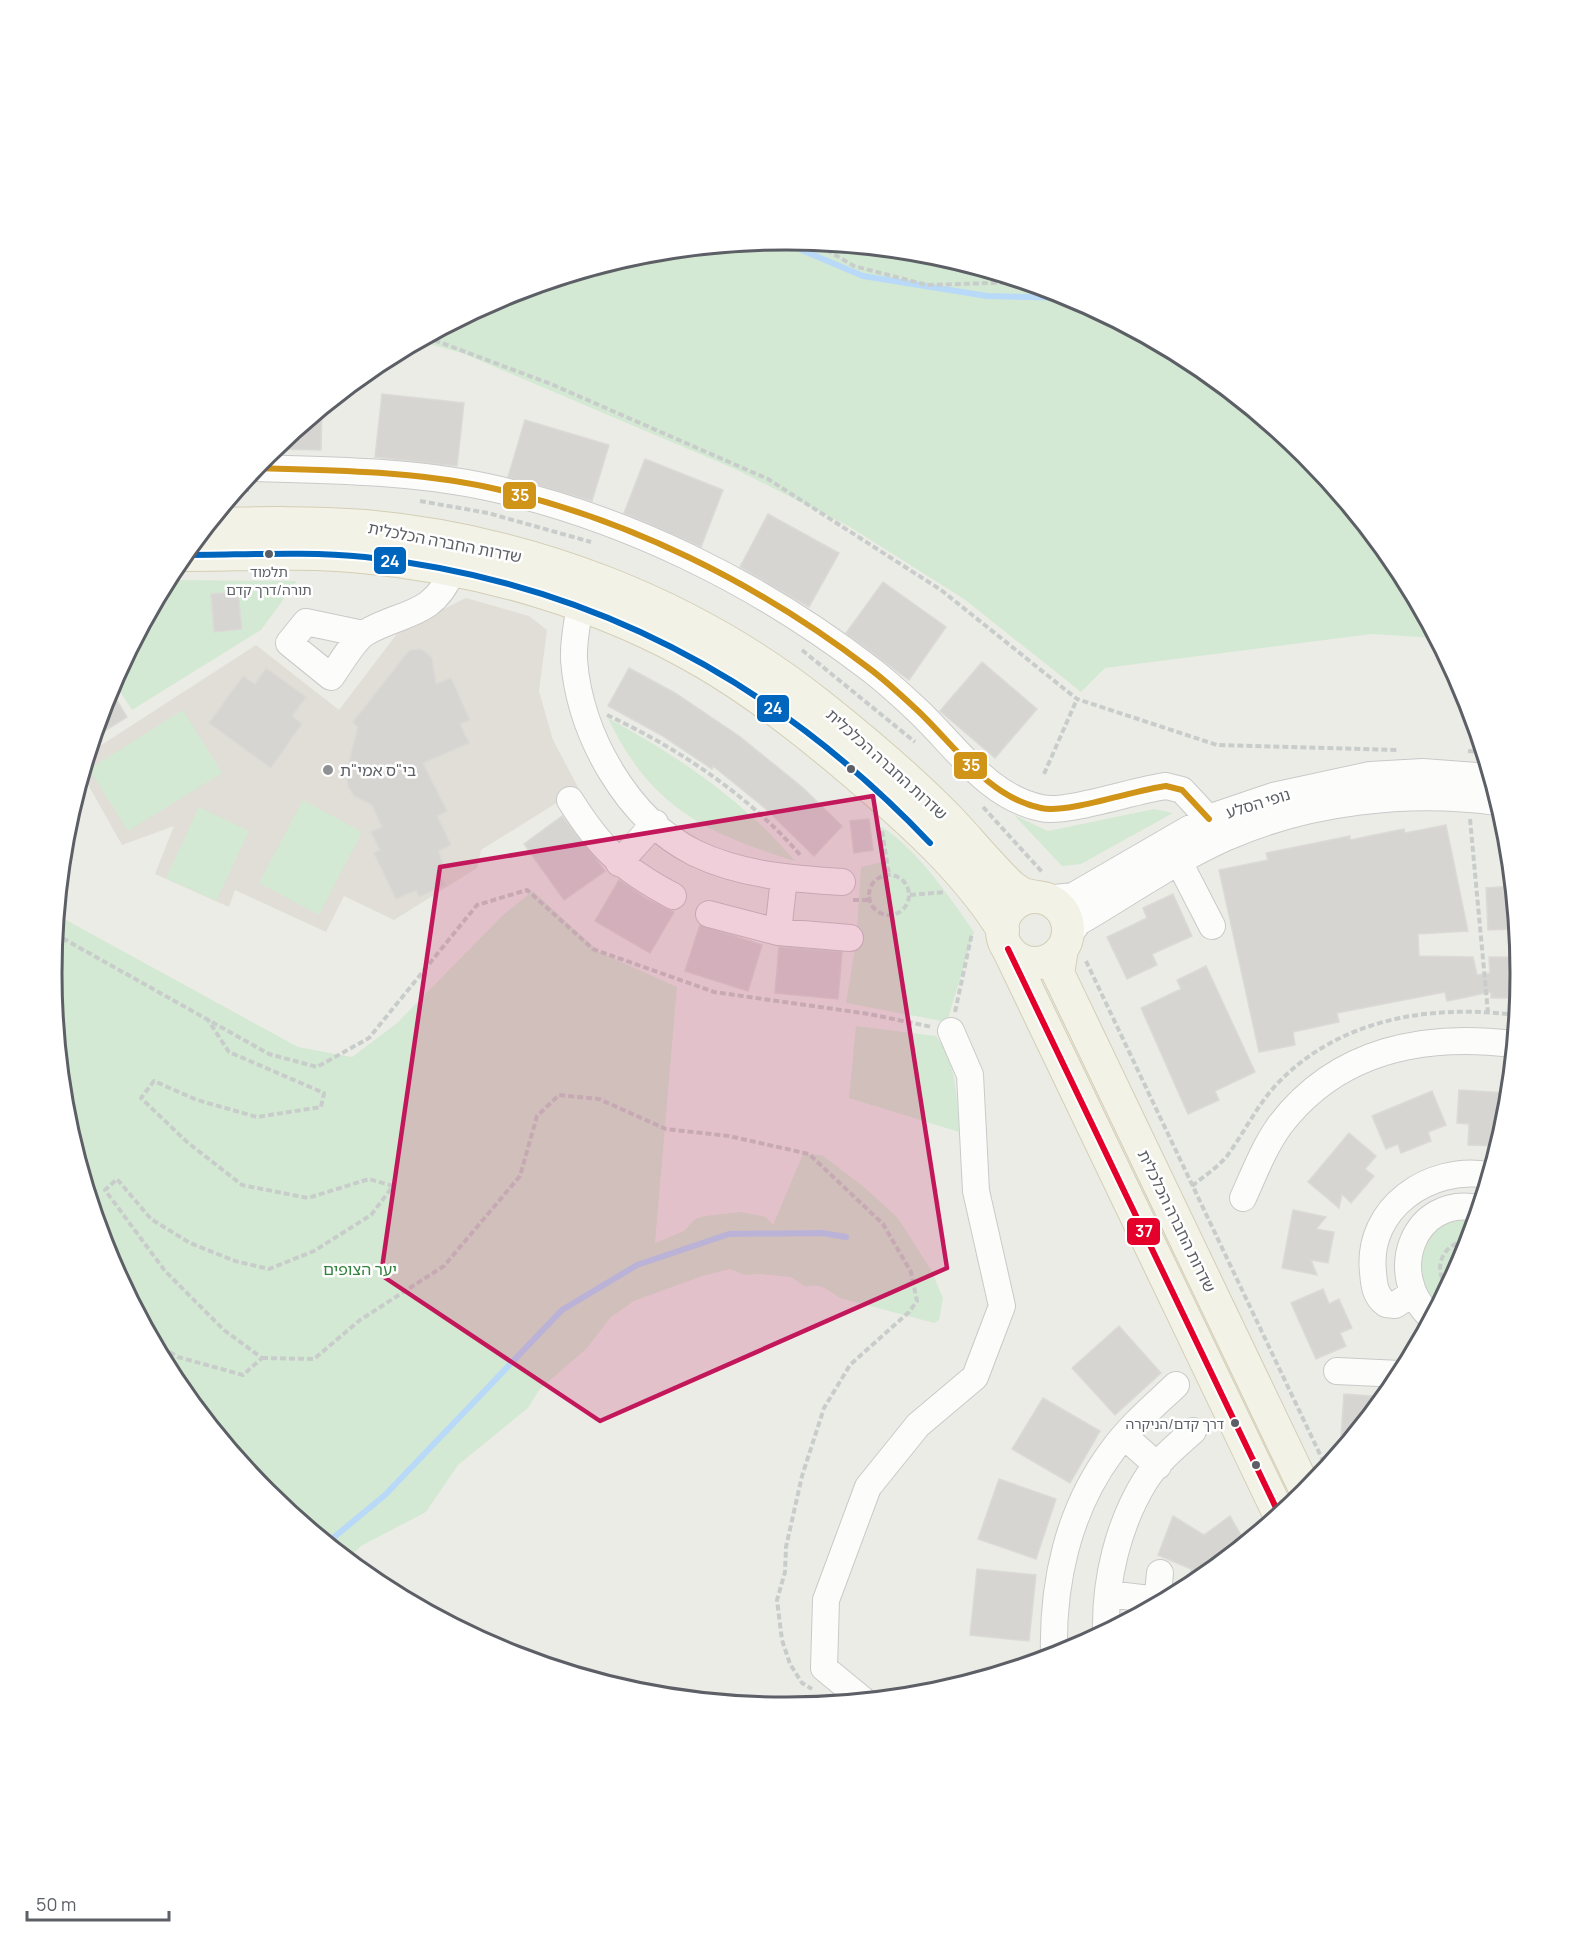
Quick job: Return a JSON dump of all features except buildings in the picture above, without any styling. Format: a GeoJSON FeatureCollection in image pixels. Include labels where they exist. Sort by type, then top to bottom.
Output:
{"type":"FeatureCollection","features":[{"type":"Feature","properties":{"kind":"main road","name":"שדרות החברה הכלכלית"},"geometry":{"type":"LineString","coordinates":[[218,524],[322,524],[424,535],[524,556],[584,575],[649,600],[719,635],[821,706],[914,785],[1011,886],[1022,894],[1041,898]]}},
{"type":"Feature","properties":{"kind":"main road","name":"שדרות החברה הכלכלית"},"geometry":{"type":"LineString","coordinates":[[195,555],[321,554],[363,557],[452,571],[515,586],[580,606],[678,649],[732,680],[774,708],[893,807],[966,882],[1005,939],[1276,1505]]}},
{"type":"Feature","properties":{"kind":"main road"},"geometry":{"type":"LineString","coordinates":[[1041,898],[1063,913],[1067,939],[1051,959],[1033,963],[1017,957],[1005,939],[1007,913],[1018,902],[1041,898]]}},
{"type":"Feature","properties":{"kind":"main road","name":"שדרות החברה הכלכלית"},"geometry":{"type":"LineString","coordinates":[[1067,939],[1058,973],[1301,1481]]}},
{"type":"Feature","properties":{"kind":"street"},"geometry":{"type":"LineString","coordinates":[[268,468],[353,471],[476,485],[551,504],[618,526],[755,592],[811,627],[871,670],[916,709],[998,789],[1016,800],[1043,809],[1066,807],[1166,786],[1182,790],[1209,819]]}},
{"type":"Feature","properties":{"kind":"street"},"geometry":{"type":"LineString","coordinates":[[363,634],[415,613],[433,602],[445,588],[452,571]]}},
{"type":"Feature","properties":{"kind":"street"},"geometry":{"type":"LineString","coordinates":[[580,606],[574,658],[582,703],[592,736],[614,778],[655,823],[670,837],[695,853],[729,866],[784,878],[832,882]]}},
{"type":"Feature","properties":{"kind":"street","name":"נופי הסלע"},"geometry":{"type":"LineString","coordinates":[[1041,898],[1073,896],[1154,848],[1209,819],[1272,796],[1370,775],[1422,772],[1482,776]]}},
{"type":"Feature","properties":{"kind":"street","name":"נופי הסלע"},"geometry":{"type":"LineString","coordinates":[[1067,939],[1079,922],[1179,862],[1253,828],[1347,804],[1401,797],[1489,801]]}},
{"type":"Feature","properties":{"kind":"street"},"geometry":{"type":"LineString","coordinates":[[570,800],[594,836],[619,863],[673,896]]}},
{"type":"Feature","properties":{"kind":"street"},"geometry":{"type":"LineString","coordinates":[[619,863],[655,823]]}},
{"type":"Feature","properties":{"kind":"street"},"geometry":{"type":"LineString","coordinates":[[1179,862],[1212,926]]}},
{"type":"Feature","properties":{"kind":"street"},"geometry":{"type":"LineString","coordinates":[[778,932],[784,878]]}},
{"type":"Feature","properties":{"kind":"street"},"geometry":{"type":"LineString","coordinates":[[709,914],[778,932],[850,938]]}},
{"type":"Feature","properties":{"kind":"street"},"geometry":{"type":"LineString","coordinates":[[855,1694],[824,1668],[826,1600],[868,1487],[918,1425],[975,1377],[1002,1306],[976,1191],[970,1076],[951,1031]]}},
{"type":"Feature","properties":{"kind":"street"},"geometry":{"type":"LineString","coordinates":[[1243,1198],[1264,1151],[1279,1126],[1298,1104],[1333,1074],[1383,1050],[1417,1043],[1452,1040],[1506,1044]]}},
{"type":"Feature","properties":{"kind":"street"},"geometry":{"type":"LineString","coordinates":[[1412,1294],[1395,1305],[1386,1304],[1375,1290],[1372,1266],[1374,1249],[1387,1217],[1399,1201],[1426,1182],[1459,1173],[1481,1175]]}},
{"type":"Feature","properties":{"kind":"street"},"geometry":{"type":"LineString","coordinates":[[1426,1311],[1412,1294],[1406,1266],[1415,1236],[1424,1225],[1441,1212],[1470,1208]]}},
{"type":"Feature","properties":{"kind":"street"},"geometry":{"type":"LineString","coordinates":[[1337,1371],[1389,1373]]}},
{"type":"Feature","properties":{"kind":"street"},"geometry":{"type":"LineString","coordinates":[[1054,1645],[1057,1587],[1071,1530],[1097,1472],[1124,1436],[1176,1385]]}},
{"type":"Feature","properties":{"kind":"street"},"geometry":{"type":"LineString","coordinates":[[1106,1623],[1110,1572],[1132,1506],[1146,1480],[1193,1431]]}},
{"type":"Feature","properties":{"kind":"street"},"geometry":{"type":"LineString","coordinates":[[1124,1436],[1158,1466]]}},
{"type":"Feature","properties":{"kind":"street"},"geometry":{"type":"LineString","coordinates":[[1159,1594],[1160,1574]]}},
{"type":"Feature","properties":{"kind":"street"},"geometry":{"type":"LineString","coordinates":[[1108,1594],[1148,1600]]}},
{"type":"Feature","properties":{"kind":"path"},"geometry":{"type":"LineString","coordinates":[[827,251],[854,266],[927,285],[1001,283]]}},
{"type":"Feature","properties":{"kind":"path"},"geometry":{"type":"LineString","coordinates":[[435,340],[551,384],[768,478],[941,590],[1077,699],[1217,745],[1401,750]]}},
{"type":"Feature","properties":{"kind":"path"},"geometry":{"type":"LineString","coordinates":[[1044,774],[1077,699]]}},
{"type":"Feature","properties":{"kind":"path"},"geometry":{"type":"LineString","coordinates":[[582,703],[649,734],[725,787],[832,882]]}},
{"type":"Feature","properties":{"kind":"path"},"geometry":{"type":"LineString","coordinates":[[1459,751],[1474,752]]}},
{"type":"Feature","properties":{"kind":"path"},"geometry":{"type":"LineString","coordinates":[[1468,799],[1488,1013]]}},
{"type":"Feature","properties":{"kind":"path"},"geometry":{"type":"LineString","coordinates":[[889,874],[905,882],[910,895],[908,902],[900,912],[887,915],[873,907],[869,893],[876,879],[889,874]]}},
{"type":"Feature","properties":{"kind":"path"},"geometry":{"type":"LineString","coordinates":[[910,895],[946,892],[966,882]]}},
{"type":"Feature","properties":{"kind":"path"},"geometry":{"type":"LineString","coordinates":[[63,938],[269,1054],[317,1067],[369,1038],[477,905],[527,890],[592,950],[714,992],[869,1014],[951,1031],[972,933]]}},
{"type":"Feature","properties":{"kind":"path"},"geometry":{"type":"LineString","coordinates":[[1067,939],[1322,1459]]}},
{"type":"Feature","properties":{"kind":"path"},"geometry":{"type":"LineString","coordinates":[[208,1020],[229,1052],[324,1093],[321,1107],[257,1117],[197,1100],[154,1081],[141,1098],[187,1142],[242,1185],[308,1197],[369,1179],[393,1186],[371,1215],[314,1251],[269,1269],[236,1261],[190,1243],[151,1219],[117,1179],[105,1190],[165,1271],[224,1330],[262,1358],[314,1359],[360,1320],[444,1266],[520,1176],[537,1116],[558,1095],[599,1099],[666,1129],[729,1136],[809,1154],[883,1224],[911,1272],[917,1301],[909,1312],[850,1365],[824,1408],[802,1476],[786,1547],[785,1572],[777,1600],[782,1640],[790,1664],[802,1683],[820,1693]]}},
{"type":"Feature","properties":{"kind":"path"},"geometry":{"type":"LineString","coordinates":[[1442,1277],[1442,1257],[1452,1245],[1457,1243]]}},
{"type":"Feature","properties":{"kind":"path"},"geometry":{"type":"LineString","coordinates":[[168,1351],[178,1357],[243,1375],[262,1358]]}},
{"type":"Feature","properties":{"kind":"highlighted area"},"geometry":{"type":"Polygon","coordinates":[[[873,796],[947,1268],[600,1421],[381,1275],[440,867],[873,796]]]}},
{"type":"Feature","properties":{"kind":"shaded area"},"geometry":{"type":"Polygon","coordinates":[[[466,598],[529,616],[547,630],[539,691],[553,740],[579,789],[481,850],[477,868],[394,920],[344,896],[326,932],[235,890],[229,907],[155,874],[174,826],[122,845],[87,783],[98,747],[256,645],[339,710],[399,631],[466,598]]]}},
{"type":"Feature","properties":{"kind":"green space"},"geometry":{"type":"Polygon","coordinates":[[[786,249],[880,256],[927,263],[973,274],[1018,288],[1106,324],[1148,346],[1226,399],[1263,429],[1330,496],[1387,571],[1427,637],[1372,634],[1105,668],[1081,692],[964,599],[850,527],[735,469],[462,353],[428,344],[465,324],[553,288],[644,263],[738,251],[786,249]]]}},
{"type":"Feature","properties":{"kind":"green space"},"geometry":{"type":"Polygon","coordinates":[[[178,580],[297,581],[261,630],[132,710],[119,691],[158,611],[178,580]]]}},
{"type":"Feature","properties":{"kind":"green space"},"geometry":{"type":"Polygon","coordinates":[[[183,710],[222,773],[128,831],[91,771],[92,767],[183,710]]]}},
{"type":"Feature","properties":{"kind":"green space"},"geometry":{"type":"Polygon","coordinates":[[[608,718],[684,764],[732,799],[795,861],[734,839],[707,827],[684,812],[662,795],[642,774],[624,749],[608,718]]]}},
{"type":"Feature","properties":{"kind":"green space"},"geometry":{"type":"Polygon","coordinates":[[[303,800],[362,832],[319,915],[259,883],[303,800]]]}},
{"type":"Feature","properties":{"kind":"green space"},"geometry":{"type":"Polygon","coordinates":[[[199,807],[249,831],[216,901],[166,878],[199,807]]]}},
{"type":"Feature","properties":{"kind":"green space"},"geometry":{"type":"Polygon","coordinates":[[[1154,809],[1173,813],[1081,864],[1062,866],[1014,815],[1048,831],[1154,809]]]}},
{"type":"Feature","properties":{"kind":"green space"},"geometry":{"type":"Polygon","coordinates":[[[876,824],[903,843],[917,857],[943,888],[974,932],[947,1022],[846,1003],[856,942],[861,867],[882,862],[876,824]]]}},
{"type":"Feature","properties":{"kind":"green space","name":"יער הצופים"},"geometry":{"type":"Polygon","coordinates":[[[533,891],[599,952],[677,987],[655,1243],[684,1231],[695,1219],[705,1216],[740,1212],[766,1217],[773,1225],[803,1154],[822,1155],[864,1187],[898,1218],[931,1270],[943,1298],[939,1320],[934,1323],[840,1298],[820,1286],[806,1287],[791,1277],[745,1275],[730,1269],[702,1276],[634,1301],[611,1317],[587,1348],[539,1390],[528,1408],[458,1465],[426,1512],[361,1546],[353,1554],[308,1518],[241,1451],[184,1376],[158,1336],[136,1294],[100,1206],[75,1115],[63,1021],[64,919],[298,1047],[352,1057],[397,1023],[503,915],[533,891]]]}},
{"type":"Feature","properties":{"kind":"green space"},"geometry":{"type":"Polygon","coordinates":[[[856,1026],[936,1036],[948,1058],[955,1082],[959,1132],[849,1098],[856,1026]]]}},
{"type":"Feature","properties":{"kind":"green space"},"geometry":{"type":"Polygon","coordinates":[[[1467,1217],[1431,1302],[1414,1266],[1437,1223],[1467,1217]]]}},
{"type":"Feature","properties":{"kind":"waterway"},"geometry":{"type":"LineString","coordinates":[[801,250],[863,276],[987,296],[1043,297]]}},
{"type":"Feature","properties":{"kind":"waterway"},"geometry":{"type":"LineString","coordinates":[[333,1538],[385,1495],[562,1310],[637,1265],[729,1234],[822,1233],[846,1237]]}},
{"type":"Feature","properties":{"kind":"transit line","name":"35"},"geometry":{"type":"LineString","coordinates":[[268,468],[371,472],[458,482],[538,500],[589,516],[688,557],[782,608],[870,669],[916,709],[972,768],[1004,793],[1022,802],[1041,808],[1067,808],[1166,786],[1182,790],[1209,819]]}},
{"type":"Feature","properties":{"kind":"transit line","name":"24"},"geometry":{"type":"LineString","coordinates":[[195,555],[297,554],[365,557],[447,570],[526,589],[602,615],[674,648],[743,688],[808,733],[871,785],[930,843]]}},
{"type":"Feature","properties":{"kind":"transit line","name":"37"},"geometry":{"type":"LineString","coordinates":[[1008,949],[1275,1506]]}},
{"type":"Feature","properties":{"kind":"place","name":"תלמוד תורה/דרך קדם"},"geometry":{"type":"Point","coordinates":[269,554]}},
{"type":"Feature","properties":{"kind":"place","name":"בי\"ס אמי\"ת"},"geometry":{"type":"Point","coordinates":[328,770]}},
{"type":"Feature","properties":{"kind":"place","name":"דרך קדם/הניקרה"},"geometry":{"type":"Point","coordinates":[1235,1423]}}]}
